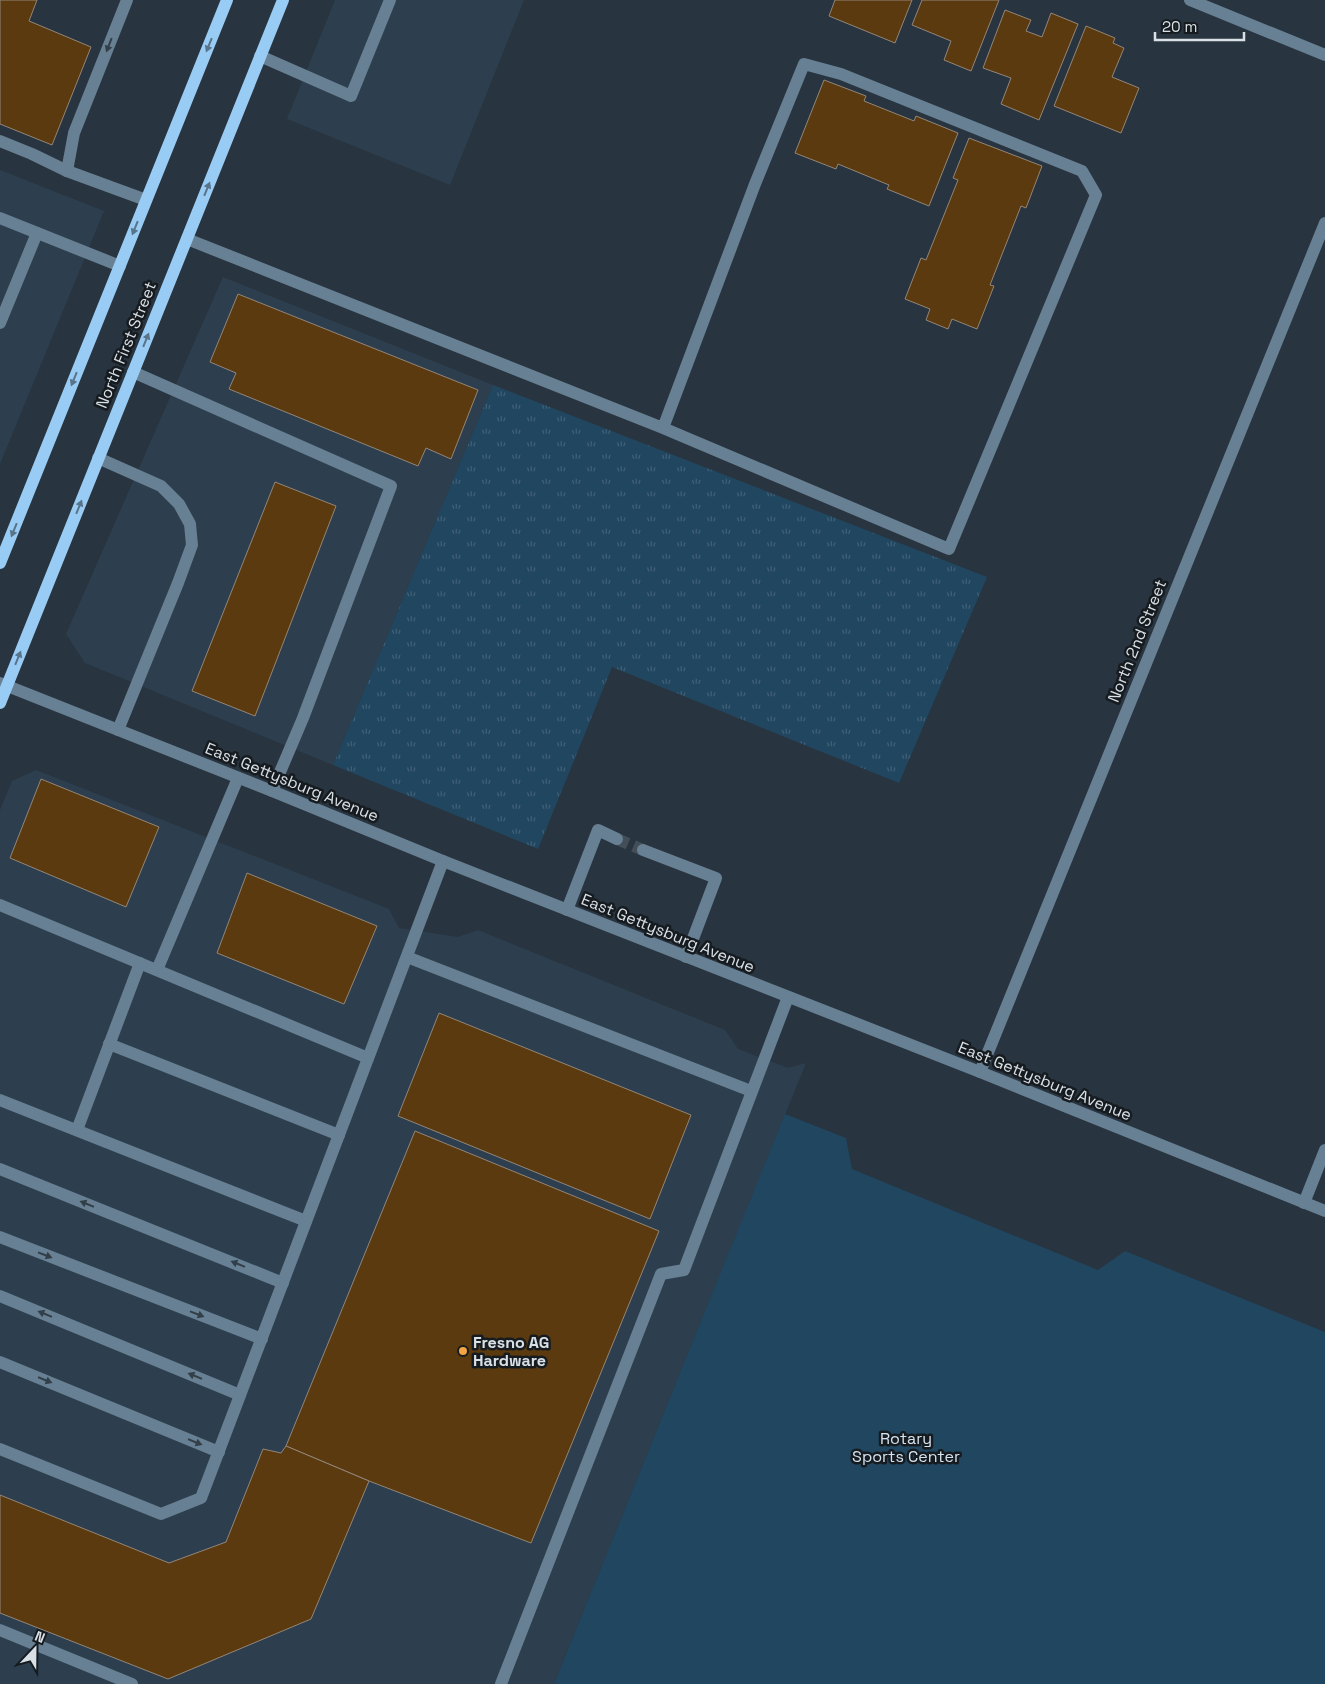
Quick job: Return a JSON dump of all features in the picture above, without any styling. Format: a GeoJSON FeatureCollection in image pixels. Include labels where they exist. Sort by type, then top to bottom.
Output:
{"type":"FeatureCollection","features":[{"type":"Feature","properties":{"kind":"main road"},"geometry":{"type":"LineString","coordinates":[[0,563],[227,0]]}},
{"type":"Feature","properties":{"kind":"main road","name":"North First Street"},"geometry":{"type":"LineString","coordinates":[[0,703],[4,684],[133,372],[282,0]]}},
{"type":"Feature","properties":{"kind":"street"},"geometry":{"type":"LineString","coordinates":[[67,172],[74,133],[127,0]]}},
{"type":"Feature","properties":{"kind":"street"},"geometry":{"type":"LineString","coordinates":[[260,56],[351,96],[390,0]]}},
{"type":"Feature","properties":{"kind":"street"},"geometry":{"type":"LineString","coordinates":[[1190,0],[1325,55]]}},
{"type":"Feature","properties":{"kind":"street"},"geometry":{"type":"LineString","coordinates":[[187,239],[663,428],[949,549],[1096,195],[1082,170],[841,74],[804,64],[755,184],[663,428]]}},
{"type":"Feature","properties":{"kind":"street"},"geometry":{"type":"LineString","coordinates":[[0,141],[32,154],[67,172],[146,200]]}},
{"type":"Feature","properties":{"kind":"street"},"geometry":{"type":"LineString","coordinates":[[0,218],[120,266]]}},
{"type":"Feature","properties":{"kind":"street","name":"North 2nd Street"},"geometry":{"type":"LineString","coordinates":[[980,1072],[1325,222]]}},
{"type":"Feature","properties":{"kind":"street"},"geometry":{"type":"LineString","coordinates":[[0,323],[37,233]]}},
{"type":"Feature","properties":{"kind":"street"},"geometry":{"type":"LineString","coordinates":[[133,372],[391,486],[303,718],[272,791]]}},
{"type":"Feature","properties":{"kind":"street"},"geometry":{"type":"LineString","coordinates":[[98,458],[161,486],[179,504],[190,524],[192,545],[118,730]]}},
{"type":"Feature","properties":{"kind":"street","name":"East Gettysburg Avenue"},"geometry":{"type":"LineString","coordinates":[[4,684],[443,861],[980,1072],[1325,1211]]}},
{"type":"Feature","properties":{"kind":"street"},"geometry":{"type":"LineString","coordinates":[[157,970],[238,778]]}},
{"type":"Feature","properties":{"kind":"street"},"geometry":{"type":"LineString","coordinates":[[567,910],[598,830],[617,839]]}},
{"type":"Feature","properties":{"kind":"street"},"geometry":{"type":"LineString","coordinates":[[643,850],[716,878],[686,957]]}},
{"type":"Feature","properties":{"kind":"street"},"geometry":{"type":"LineString","coordinates":[[0,1449],[161,1514],[201,1498],[443,861]]}},
{"type":"Feature","properties":{"kind":"street"},"geometry":{"type":"LineString","coordinates":[[0,905],[368,1058]]}},
{"type":"Feature","properties":{"kind":"street"},"geometry":{"type":"LineString","coordinates":[[406,957],[751,1091]]}},
{"type":"Feature","properties":{"kind":"street"},"geometry":{"type":"LineString","coordinates":[[76,1130],[140,963]]}},
{"type":"Feature","properties":{"kind":"street"},"geometry":{"type":"LineString","coordinates":[[501,1684],[661,1274],[684,1270],[788,997]]}},
{"type":"Feature","properties":{"kind":"street"},"geometry":{"type":"LineString","coordinates":[[109,1044],[339,1135]]}},
{"type":"Feature","properties":{"kind":"street"},"geometry":{"type":"LineString","coordinates":[[0,1100],[306,1221]]}},
{"type":"Feature","properties":{"kind":"street"},"geometry":{"type":"LineString","coordinates":[[1304,1202],[1325,1150]]}},
{"type":"Feature","properties":{"kind":"street"},"geometry":{"type":"LineString","coordinates":[[0,1169],[283,1283]]}},
{"type":"Feature","properties":{"kind":"street"},"geometry":{"type":"LineString","coordinates":[[0,1237],[262,1339]]}},
{"type":"Feature","properties":{"kind":"street"},"geometry":{"type":"LineString","coordinates":[[0,1296],[240,1395]]}},
{"type":"Feature","properties":{"kind":"street"},"geometry":{"type":"LineString","coordinates":[[0,1362],[219,1452]]}},
{"type":"Feature","properties":{"kind":"street"},"geometry":{"type":"LineString","coordinates":[[0,1630],[132,1684]]}},
{"type":"Feature","properties":{"kind":"shaded area"},"geometry":{"type":"Polygon","coordinates":[[[335,0],[524,0],[450,185],[287,119],[335,0]]]}},
{"type":"Feature","properties":{"kind":"shaded area"},"geometry":{"type":"Polygon","coordinates":[[[0,170],[104,211],[0,464],[0,170]]]}},
{"type":"Feature","properties":{"kind":"shaded area"},"geometry":{"type":"Polygon","coordinates":[[[223,277],[493,385],[333,765],[85,663],[66,634],[223,277]]]}},
{"type":"Feature","properties":{"kind":"shaded area"},"geometry":{"type":"Polygon","coordinates":[[[36,770],[389,909],[399,928],[458,937],[478,930],[725,1030],[738,1049],[788,1068],[806,1063],[554,1684],[0,1684],[0,810],[12,781],[36,770]]]}},
{"type":"Feature","properties":{"kind":"green space"},"geometry":{"type":"Polygon","coordinates":[[[493,385],[987,577],[899,783],[612,667],[538,849],[333,765],[493,385]]]}},
{"type":"Feature","properties":{"kind":"green space","name":"Rotary Sports Center"},"geometry":{"type":"Polygon","coordinates":[[[785,1114],[846,1138],[852,1169],[1098,1270],[1125,1251],[1325,1332],[1325,1684],[554,1684],[785,1114]]]}},
{"type":"Feature","properties":{"kind":"building"},"geometry":{"type":"Polygon","coordinates":[[[0,0],[37,0],[29,21],[91,47],[52,145],[0,124],[0,0]]]}},
{"type":"Feature","properties":{"kind":"building"},"geometry":{"type":"Polygon","coordinates":[[[835,0],[912,0],[895,43],[829,16],[835,0]]]}},
{"type":"Feature","properties":{"kind":"building"},"geometry":{"type":"Polygon","coordinates":[[[922,0],[999,0],[971,71],[944,60],[951,41],[912,25],[922,0]]]}},
{"type":"Feature","properties":{"kind":"building"},"geometry":{"type":"Polygon","coordinates":[[[1005,10],[1031,20],[1026,31],[1042,37],[1051,13],[1078,24],[1039,120],[1001,104],[1011,78],[983,68],[1005,10]]]}},
{"type":"Feature","properties":{"kind":"building"},"geometry":{"type":"Polygon","coordinates":[[[1086,26],[1115,38],[1113,43],[1124,48],[1112,77],[1139,88],[1121,133],[1054,106],[1086,26]]]}},
{"type":"Feature","properties":{"kind":"building"},"geometry":{"type":"Polygon","coordinates":[[[824,80],[866,96],[864,101],[914,121],[916,116],[958,133],[929,206],[887,189],[889,185],[838,164],[836,169],[795,153],[824,80]]]}},
{"type":"Feature","properties":{"kind":"building"},"geometry":{"type":"Polygon","coordinates":[[[969,138],[1042,166],[1026,208],[1021,206],[990,285],[994,286],[977,329],[952,319],[948,329],[926,320],[930,309],[905,299],[921,258],[926,260],[958,180],[953,178],[969,138]]]}},
{"type":"Feature","properties":{"kind":"building"},"geometry":{"type":"Polygon","coordinates":[[[238,294],[478,390],[451,459],[426,448],[418,466],[229,389],[236,373],[210,362],[238,294]]]}},
{"type":"Feature","properties":{"kind":"building"},"geometry":{"type":"Polygon","coordinates":[[[275,482],[336,506],[255,716],[192,691],[275,482]]]}},
{"type":"Feature","properties":{"kind":"building"},"geometry":{"type":"Polygon","coordinates":[[[41,779],[159,827],[126,907],[10,858],[41,779]]]}},
{"type":"Feature","properties":{"kind":"building"},"geometry":{"type":"Polygon","coordinates":[[[247,873],[377,926],[344,1004],[217,953],[247,873]]]}},
{"type":"Feature","properties":{"kind":"building"},"geometry":{"type":"Polygon","coordinates":[[[439,1013],[691,1115],[650,1219],[398,1116],[439,1013]]]}},
{"type":"Feature","properties":{"kind":"building"},"geometry":{"type":"Polygon","coordinates":[[[415,1131],[659,1231],[531,1543],[369,1481],[286,1446],[415,1131]]]}},
{"type":"Feature","properties":{"kind":"building"},"geometry":{"type":"Polygon","coordinates":[[[286,1446],[369,1481],[311,1619],[168,1679],[0,1613],[0,1495],[169,1563],[226,1542],[263,1449],[281,1453],[286,1446]]]}},
{"type":"Feature","properties":{"kind":"tunnel"},"geometry":{"type":"LineString","coordinates":[[617,839],[643,850]]}},
{"type":"Feature","properties":{"kind":"place","name":"Fresno AG Hardware"},"geometry":{"type":"Point","coordinates":[463,1351]}}]}
